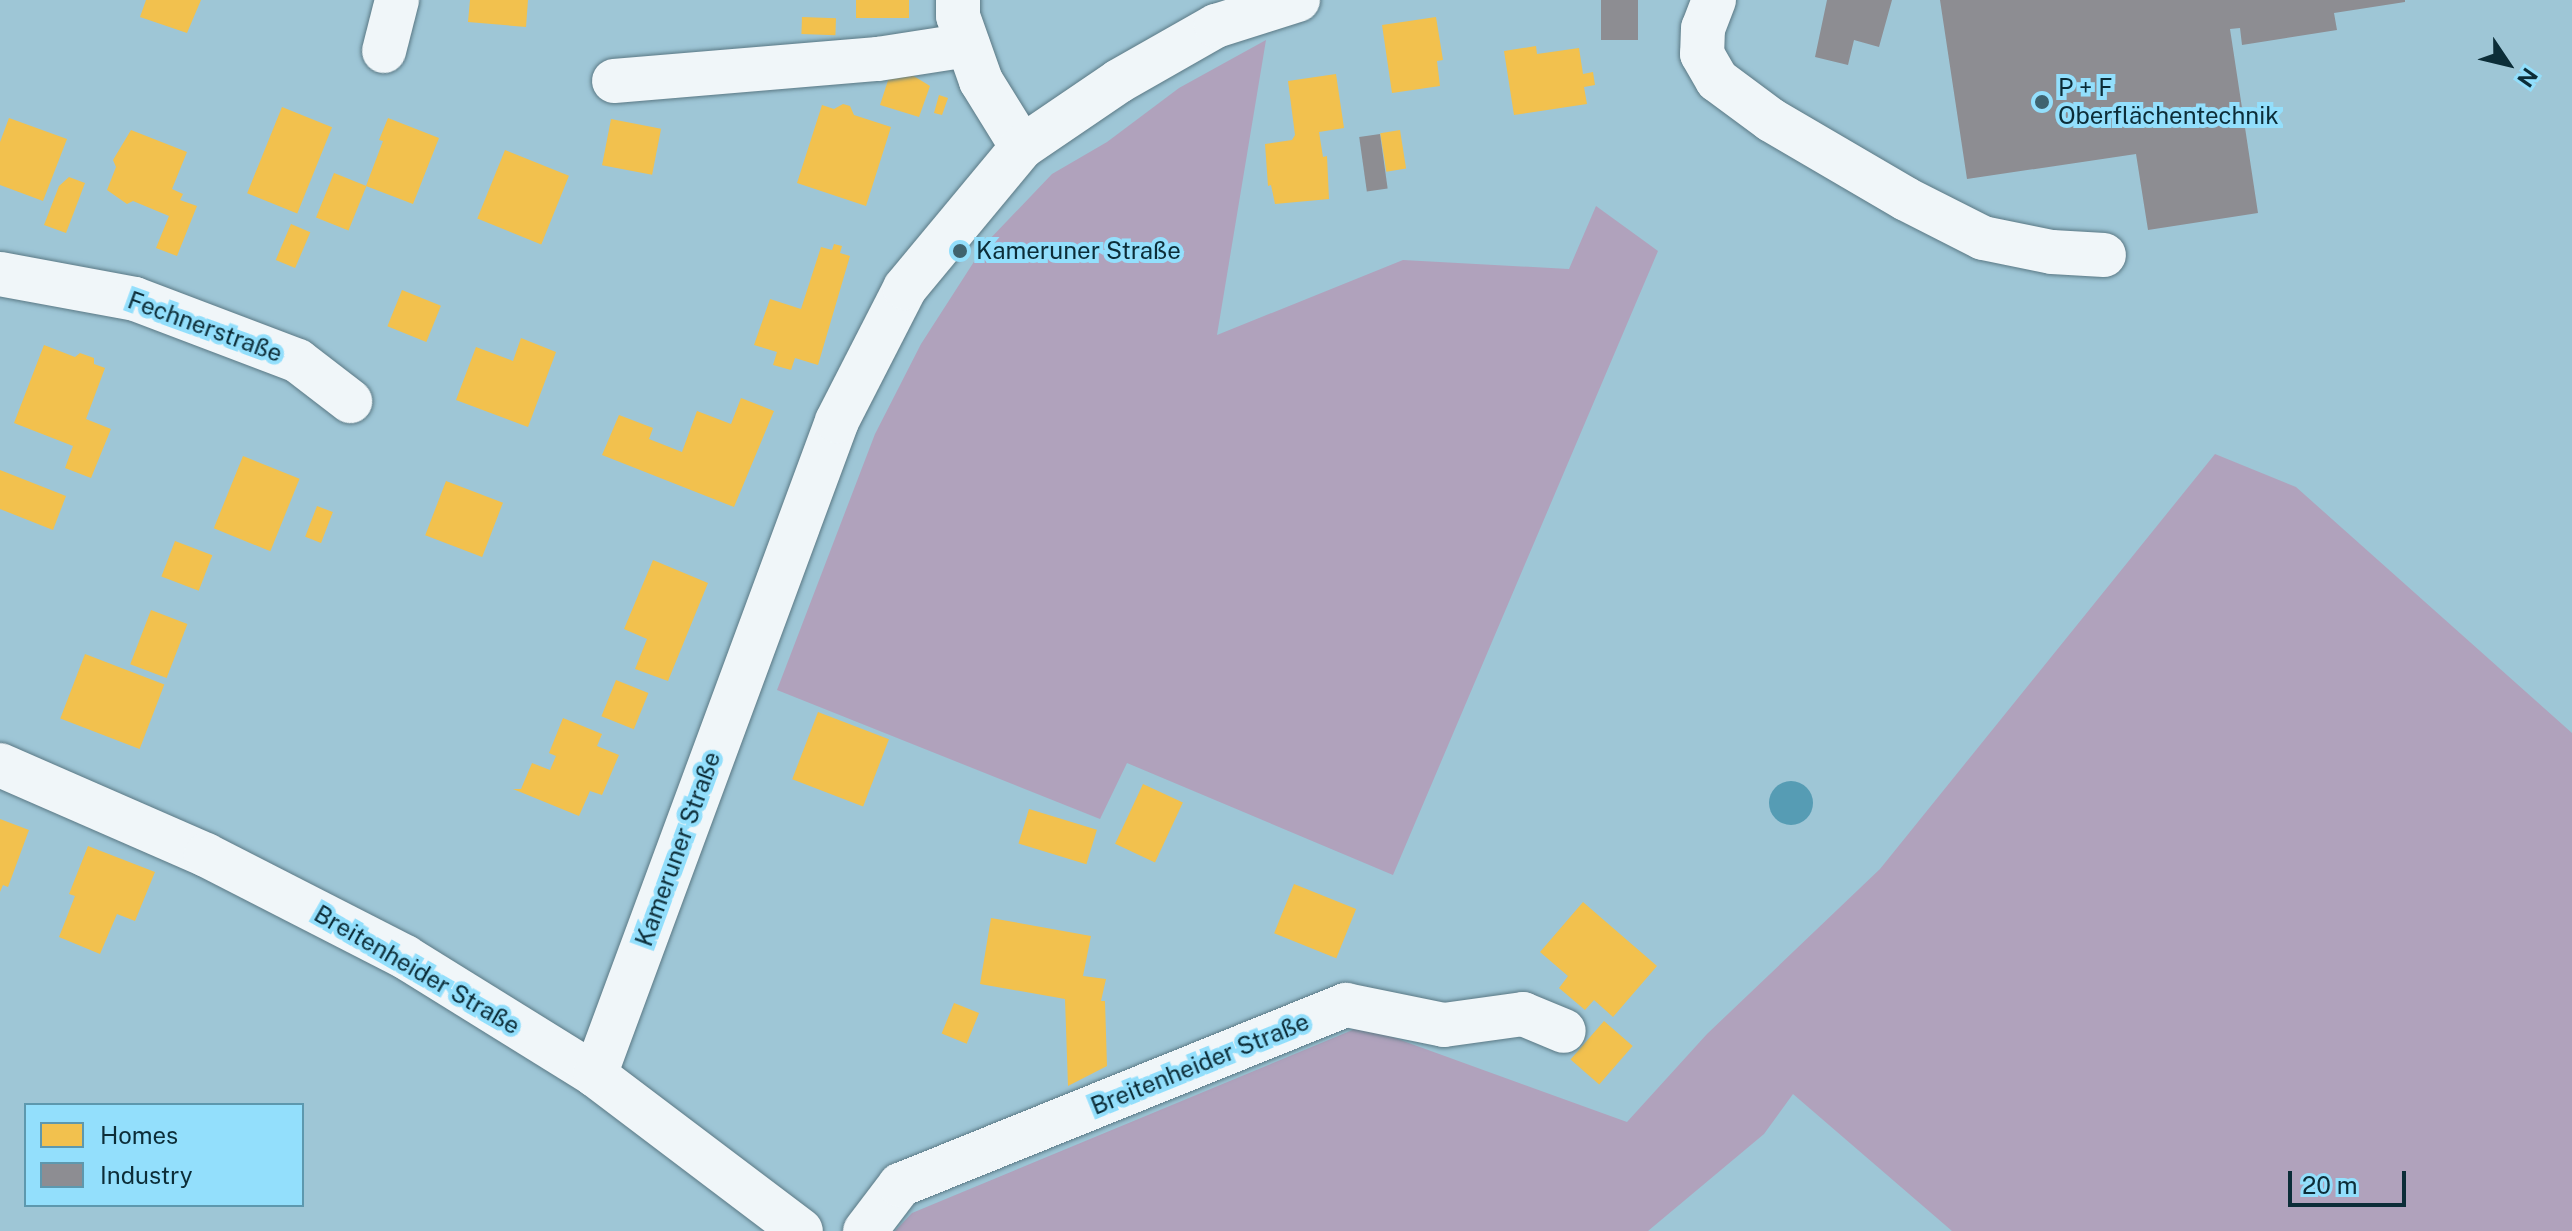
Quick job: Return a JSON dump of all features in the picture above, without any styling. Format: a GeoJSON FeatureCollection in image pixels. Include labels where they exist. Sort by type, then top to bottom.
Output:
{"type":"FeatureCollection","features":[{"type":"Feature","properties":{"kind":"street"},"geometry":{"type":"LineString","coordinates":[[384,51],[397,0]]}},
{"type":"Feature","properties":{"kind":"street"},"geometry":{"type":"LineString","coordinates":[[958,0],[958,16],[981,81],[1022,147]]}},
{"type":"Feature","properties":{"kind":"street","name":"Kameruner Straße"},"geometry":{"type":"LineString","coordinates":[[595,1075],[837,421],[905,288],[1022,147],[1119,81],[1216,26],[1298,0]]}},
{"type":"Feature","properties":{"kind":"street"},"geometry":{"type":"LineString","coordinates":[[1714,0],[1703,28],[1702,54],[1717,80],[1771,120],[1906,199],[1983,238],[2052,252],[2104,255]]}},
{"type":"Feature","properties":{"kind":"street"},"geometry":{"type":"LineString","coordinates":[[614,81],[878,59],[968,45]]}},
{"type":"Feature","properties":{"kind":"street","name":"Fechnerstraße"},"geometry":{"type":"LineString","coordinates":[[0,274],[135,299],[298,361],[350,401]]}},
{"type":"Feature","properties":{"kind":"street","name":"Breitenheider Straße"},"geometry":{"type":"LineString","coordinates":[[0,765],[206,855],[405,957],[595,1075],[801,1231]]}},
{"type":"Feature","properties":{"kind":"street","name":"Breitenheider Straße"},"geometry":{"type":"LineString","coordinates":[[865,1231],[900,1185],[1346,1005],[1444,1025],[1523,1014],[1564,1031]]}},
{"type":"Feature","properties":{"kind":"shaded area"},"geometry":{"type":"Polygon","coordinates":[[[1266,40],[1217,335],[1403,260],[1569,269],[1596,206],[1658,251],[1393,875],[1127,763],[1100,819],[777,690],[875,434],[921,344],[986,243],[1052,174],[1107,142],[1179,88],[1266,40]]]}},
{"type":"Feature","properties":{"kind":"shaded area"},"geometry":{"type":"Polygon","coordinates":[[[2215,454],[2296,487],[2572,733],[2572,1231],[1952,1231],[1793,1094],[1764,1134],[1648,1231],[895,1231],[912,1213],[1362,1026],[1627,1122],[1707,1034],[1880,869],[2215,454]]]}},
{"type":"Feature","properties":{"kind":"water"},"geometry":{"type":"Polygon","coordinates":[[[1791,781],[1806,788],[1813,803],[1806,818],[1791,825],[1776,818],[1769,803],[1776,788],[1791,781]]]}},
{"type":"Feature","properties":{"kind":"building: Homes"},"geometry":{"type":"Polygon","coordinates":[[[146,0],[201,0],[187,33],[140,17],[146,0]]]}},
{"type":"Feature","properties":{"kind":"building: Homes"},"geometry":{"type":"Polygon","coordinates":[[[470,0],[528,0],[526,27],[468,22],[470,0]]]}},
{"type":"Feature","properties":{"kind":"building: Homes"},"geometry":{"type":"Polygon","coordinates":[[[856,0],[909,0],[909,18],[856,18],[856,0]]]}},
{"type":"Feature","properties":{"kind":"building: Homes"},"geometry":{"type":"Polygon","coordinates":[[[802,17],[836,18],[835,35],[801,34],[802,17]]]}},
{"type":"Feature","properties":{"kind":"building: Homes"},"geometry":{"type":"Polygon","coordinates":[[[1436,17],[1443,60],[1437,61],[1440,86],[1392,93],[1382,25],[1436,17]]]}},
{"type":"Feature","properties":{"kind":"building: Homes"},"geometry":{"type":"Polygon","coordinates":[[[1536,46],[1537,54],[1579,48],[1583,74],[1593,72],[1595,85],[1584,87],[1587,104],[1514,115],[1504,51],[1536,46]]]}},
{"type":"Feature","properties":{"kind":"building: Homes"},"geometry":{"type":"Polygon","coordinates":[[[899,67],[930,86],[919,117],[880,105],[892,68],[899,67]]]}},
{"type":"Feature","properties":{"kind":"building: Homes"},"geometry":{"type":"Polygon","coordinates":[[[1336,74],[1344,128],[1319,132],[1323,157],[1327,156],[1329,199],[1275,204],[1271,185],[1268,186],[1265,144],[1292,140],[1295,135],[1288,81],[1336,74]]]}},
{"type":"Feature","properties":{"kind":"building: Homes"},"geometry":{"type":"Polygon","coordinates":[[[939,95],[948,98],[942,115],[934,113],[939,95]]]}},
{"type":"Feature","properties":{"kind":"building: Homes"},"geometry":{"type":"Polygon","coordinates":[[[843,104],[850,106],[854,115],[891,127],[866,206],[797,183],[822,105],[834,109],[843,104]]]}},
{"type":"Feature","properties":{"kind":"building: Homes"},"geometry":{"type":"Polygon","coordinates":[[[282,107],[332,127],[297,213],[247,193],[282,107]]]}},
{"type":"Feature","properties":{"kind":"building: Homes"},"geometry":{"type":"Polygon","coordinates":[[[9,118],[67,139],[43,201],[0,185],[0,142],[9,118]]]}},
{"type":"Feature","properties":{"kind":"building: Homes"},"geometry":{"type":"Polygon","coordinates":[[[388,118],[439,138],[413,204],[366,186],[388,118]]]}},
{"type":"Feature","properties":{"kind":"building: Homes"},"geometry":{"type":"Polygon","coordinates":[[[611,119],[661,129],[652,175],[602,165],[611,119]]]}},
{"type":"Feature","properties":{"kind":"building: Homes"},"geometry":{"type":"Polygon","coordinates":[[[131,130],[187,152],[172,189],[183,194],[180,200],[197,206],[177,256],[156,248],[169,216],[133,201],[127,204],[107,190],[116,167],[113,160],[131,130]]]}},
{"type":"Feature","properties":{"kind":"building: Homes"},"geometry":{"type":"Polygon","coordinates":[[[1400,130],[1406,169],[1386,172],[1380,133],[1400,130]]]}},
{"type":"Feature","properties":{"kind":"building: Homes"},"geometry":{"type":"Polygon","coordinates":[[[505,150],[569,176],[541,244],[477,219],[505,150]]]}},
{"type":"Feature","properties":{"kind":"building: Homes"},"geometry":{"type":"Polygon","coordinates":[[[334,173],[366,186],[348,231],[316,218],[334,173]]]}},
{"type":"Feature","properties":{"kind":"building: Homes"},"geometry":{"type":"Polygon","coordinates":[[[69,177],[85,183],[66,233],[44,225],[59,186],[69,177]]]}},
{"type":"Feature","properties":{"kind":"building: Homes"},"geometry":{"type":"Polygon","coordinates":[[[291,224],[310,232],[295,268],[276,260],[291,224]]]}},
{"type":"Feature","properties":{"kind":"building: Homes"},"geometry":{"type":"Polygon","coordinates":[[[834,244],[842,246],[840,253],[850,256],[818,365],[795,358],[791,370],[773,365],[777,352],[754,345],[770,299],[801,309],[821,247],[832,250],[834,244]]]}},
{"type":"Feature","properties":{"kind":"building: Homes"},"geometry":{"type":"Polygon","coordinates":[[[402,290],[441,306],[426,342],[387,326],[402,290]]]}},
{"type":"Feature","properties":{"kind":"building: Homes"},"geometry":{"type":"Polygon","coordinates":[[[521,338],[556,352],[528,427],[456,400],[476,347],[513,361],[521,338]]]}},
{"type":"Feature","properties":{"kind":"building: Homes"},"geometry":{"type":"Polygon","coordinates":[[[44,345],[75,357],[80,353],[94,358],[94,364],[105,368],[86,419],[111,429],[91,478],[65,468],[73,446],[14,423],[44,345]]]}},
{"type":"Feature","properties":{"kind":"building: Homes"},"geometry":{"type":"Polygon","coordinates":[[[741,398],[774,411],[734,507],[602,455],[619,415],[653,428],[649,439],[682,452],[697,411],[731,424],[741,398]]]}},
{"type":"Feature","properties":{"kind":"building: Homes"},"geometry":{"type":"Polygon","coordinates":[[[243,456],[300,479],[270,551],[214,528],[243,456]]]}},
{"type":"Feature","properties":{"kind":"building: Homes"},"geometry":{"type":"Polygon","coordinates":[[[0,470],[66,496],[53,530],[0,509],[0,470]]]}},
{"type":"Feature","properties":{"kind":"building: Homes"},"geometry":{"type":"Polygon","coordinates":[[[446,481],[503,503],[482,557],[425,535],[446,481]]]}},
{"type":"Feature","properties":{"kind":"building: Homes"},"geometry":{"type":"Polygon","coordinates":[[[317,506],[333,512],[321,543],[305,537],[317,506]]]}},
{"type":"Feature","properties":{"kind":"building: Homes"},"geometry":{"type":"Polygon","coordinates":[[[175,541],[212,555],[199,591],[161,576],[175,541]]]}},
{"type":"Feature","properties":{"kind":"building: Homes"},"geometry":{"type":"Polygon","coordinates":[[[653,560],[708,583],[668,681],[635,669],[647,639],[624,629],[653,560]]]}},
{"type":"Feature","properties":{"kind":"building: Homes"},"geometry":{"type":"Polygon","coordinates":[[[151,610],[187,624],[167,678],[130,664],[151,610]]]}},
{"type":"Feature","properties":{"kind":"building: Homes"},"geometry":{"type":"Polygon","coordinates":[[[85,654],[164,684],[140,749],[60,718],[85,654]]]}},
{"type":"Feature","properties":{"kind":"building: Homes"},"geometry":{"type":"Polygon","coordinates":[[[616,680],[648,693],[634,729],[601,716],[616,680]]]}},
{"type":"Feature","properties":{"kind":"building: Homes"},"geometry":{"type":"Polygon","coordinates":[[[818,712],[889,739],[863,806],[792,779],[818,712]]]}},
{"type":"Feature","properties":{"kind":"building: Homes"},"geometry":{"type":"Polygon","coordinates":[[[563,718],[602,734],[597,746],[619,755],[602,795],[590,791],[579,816],[513,789],[521,789],[532,763],[550,770],[556,756],[549,753],[563,718]]]}},
{"type":"Feature","properties":{"kind":"building: Homes"},"geometry":{"type":"Polygon","coordinates":[[[1143,784],[1183,803],[1155,862],[1115,844],[1143,784]]]}},
{"type":"Feature","properties":{"kind":"building: Homes"},"geometry":{"type":"Polygon","coordinates":[[[1029,809],[1097,830],[1086,864],[1018,843],[1029,809]]]}},
{"type":"Feature","properties":{"kind":"building: Homes"},"geometry":{"type":"Polygon","coordinates":[[[0,819],[29,830],[8,887],[3,885],[0,892],[0,819]]]}},
{"type":"Feature","properties":{"kind":"building: Homes"},"geometry":{"type":"Polygon","coordinates":[[[88,846],[155,872],[135,921],[117,914],[100,954],[59,937],[75,896],[69,894],[88,846]]]}},
{"type":"Feature","properties":{"kind":"building: Homes"},"geometry":{"type":"Polygon","coordinates":[[[1294,884],[1356,909],[1336,958],[1274,933],[1294,884]]]}},
{"type":"Feature","properties":{"kind":"building: Homes"},"geometry":{"type":"Polygon","coordinates":[[[1583,902],[1657,966],[1613,1017],[1594,1000],[1585,1010],[1559,988],[1568,976],[1540,952],[1583,902]]]}},
{"type":"Feature","properties":{"kind":"building: Homes"},"geometry":{"type":"Polygon","coordinates":[[[991,918],[1091,936],[1083,976],[1106,979],[1101,1001],[1105,1001],[1107,1066],[1068,1086],[1065,999],[980,984],[991,918]]]}},
{"type":"Feature","properties":{"kind":"building: Homes"},"geometry":{"type":"Polygon","coordinates":[[[954,1003],[979,1013],[967,1044],[942,1034],[954,1003]]]}},
{"type":"Feature","properties":{"kind":"building: Homes"},"geometry":{"type":"Polygon","coordinates":[[[1604,1021],[1633,1046],[1599,1084],[1571,1059],[1604,1021]]]}},
{"type":"Feature","properties":{"kind":"building: Industry"},"geometry":{"type":"Polygon","coordinates":[[[1601,0],[1638,0],[1638,40],[1601,40],[1601,0]]]}},
{"type":"Feature","properties":{"kind":"building: Industry"},"geometry":{"type":"Polygon","coordinates":[[[1827,0],[1892,0],[1879,47],[1854,40],[1848,65],[1815,57],[1827,0]]]}},
{"type":"Feature","properties":{"kind":"building: Industry"},"geometry":{"type":"Polygon","coordinates":[[[1940,0],[2405,2],[2334,13],[2337,30],[2242,45],[2240,28],[2230,29],[2258,213],[2148,230],[2136,154],[1967,179],[1940,0]]]}},
{"type":"Feature","properties":{"kind":"building: Industry"},"geometry":{"type":"Polygon","coordinates":[[[1380,134],[1388,188],[1367,191],[1359,137],[1380,134]]]}},
{"type":"Feature","properties":{"kind":"place","name":"P + F Oberflächentechnik"},"geometry":{"type":"Point","coordinates":[2042,102]}},
{"type":"Feature","properties":{"kind":"place","name":"Kameruner Straße"},"geometry":{"type":"Point","coordinates":[960,251]}}]}
